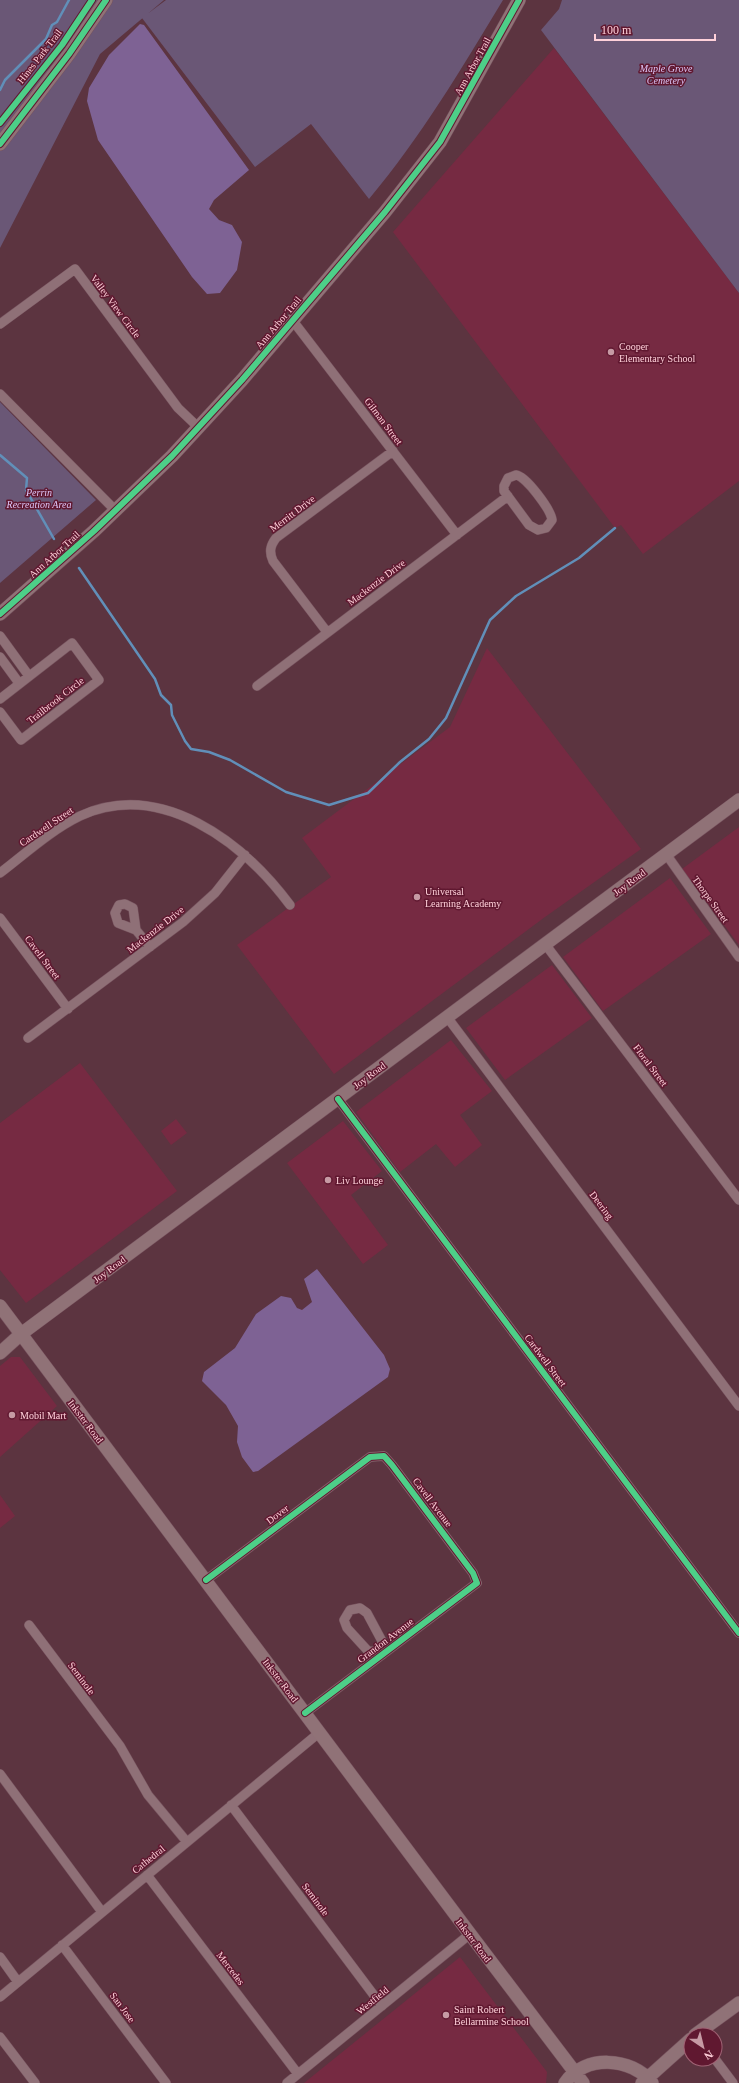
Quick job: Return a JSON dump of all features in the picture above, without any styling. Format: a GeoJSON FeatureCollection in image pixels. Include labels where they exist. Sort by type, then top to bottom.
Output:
{"type":"FeatureCollection","features":[{"type":"Feature","properties":{"kind":"main road"},"geometry":{"type":"LineString","coordinates":[[0,144],[69,54],[106,0]]}},
{"type":"Feature","properties":{"kind":"main road","name":"Ann Arbor Trail"},"geometry":{"type":"LineString","coordinates":[[0,614],[116,511],[199,428],[293,321],[412,180],[440,142],[520,0]]}},
{"type":"Feature","properties":{"kind":"main road","name":"Joy Road"},"geometry":{"type":"LineString","coordinates":[[0,1352],[21,1334],[739,800]]}},
{"type":"Feature","properties":{"kind":"main road","name":"Inkster Road"},"geometry":{"type":"LineString","coordinates":[[0,1306],[305,1713],[316,1736],[470,1934],[583,2083]]}},
{"type":"Feature","properties":{"kind":"main road"},"geometry":{"type":"LineString","coordinates":[[707,2027],[739,2002]]}},
{"type":"Feature","properties":{"kind":"main road"},"geometry":{"type":"LineString","coordinates":[[565,2083],[575,2072],[592,2064],[611,2062],[629,2066],[647,2081],[683,2047]]}},
{"type":"Feature","properties":{"kind":"street","name":"Valley View Circle"},"geometry":{"type":"LineString","coordinates":[[0,324],[75,269],[178,408],[199,428]]}},
{"type":"Feature","properties":{"kind":"street","name":"Gilman Street"},"geometry":{"type":"LineString","coordinates":[[293,321],[457,535]]}},
{"type":"Feature","properties":{"kind":"street"},"geometry":{"type":"LineString","coordinates":[[0,394],[116,511]]}},
{"type":"Feature","properties":{"kind":"street","name":"Merritt Drive"},"geometry":{"type":"LineString","coordinates":[[327,632],[273,561],[270,554],[271,546],[276,538],[393,451]]}},
{"type":"Feature","properties":{"kind":"street"},"geometry":{"type":"LineString","coordinates":[[516,475],[522,477],[549,511],[552,520],[549,525],[542,530],[534,528],[508,496],[504,488],[508,478],[516,475]]}},
{"type":"Feature","properties":{"kind":"street","name":"Mackenzie Drive"},"geometry":{"type":"LineString","coordinates":[[257,686],[508,496]]}},
{"type":"Feature","properties":{"kind":"street"},"geometry":{"type":"LineString","coordinates":[[0,636],[29,676]]}},
{"type":"Feature","properties":{"kind":"street","name":"Trailbrook Circle"},"geometry":{"type":"LineString","coordinates":[[0,699],[72,643],[99,680],[21,740],[0,712]]}},
{"type":"Feature","properties":{"kind":"street"},"geometry":{"type":"LineString","coordinates":[[0,657],[20,683]]}},
{"type":"Feature","properties":{"kind":"street","name":"Cardwell Street"},"geometry":{"type":"LineString","coordinates":[[0,873],[67,823],[92,811],[118,806],[147,806],[178,814],[215,833],[245,855],[269,879],[290,905]]}},
{"type":"Feature","properties":{"kind":"street","name":"Thorpe Street"},"geometry":{"type":"LineString","coordinates":[[666,854],[739,957]]}},
{"type":"Feature","properties":{"kind":"street","name":"Mackenzie Drive"},"geometry":{"type":"LineString","coordinates":[[28,1038],[183,922],[226,880],[245,855]]}},
{"type":"Feature","properties":{"kind":"street","name":"Cavell Street"},"geometry":{"type":"LineString","coordinates":[[0,918],[68,1009]]}},
{"type":"Feature","properties":{"kind":"street"},"geometry":{"type":"LineString","coordinates":[[136,930],[150,947]]}},
{"type":"Feature","properties":{"kind":"street","name":"Floral Street"},"geometry":{"type":"LineString","coordinates":[[545,944],[739,1200]]}},
{"type":"Feature","properties":{"kind":"street","name":"Deering"},"geometry":{"type":"LineString","coordinates":[[448,1017],[739,1406]]}},
{"type":"Feature","properties":{"kind":"street","name":"Cardwell Street"},"geometry":{"type":"LineString","coordinates":[[338,1098],[739,1633]]}},
{"type":"Feature","properties":{"kind":"street","name":"Cavell Avenue"},"geometry":{"type":"LineString","coordinates":[[361,1464],[374,1456],[380,1455],[388,1459],[473,1572],[477,1583]]}},
{"type":"Feature","properties":{"kind":"street","name":"Dover"},"geometry":{"type":"LineString","coordinates":[[206,1580],[361,1464]]}},
{"type":"Feature","properties":{"kind":"street","name":"Grandon Avenue"},"geometry":{"type":"LineString","coordinates":[[305,1713],[381,1653],[477,1583]]}},
{"type":"Feature","properties":{"kind":"street"},"geometry":{"type":"LineString","coordinates":[[360,1608],[367,1613],[382,1641],[381,1653],[368,1651],[347,1628],[344,1620],[350,1610],[360,1608]]}},
{"type":"Feature","properties":{"kind":"street","name":"Seminole"},"geometry":{"type":"LineString","coordinates":[[29,1625],[120,1746],[148,1795],[187,1842]]}},
{"type":"Feature","properties":{"kind":"street","name":"Cathedral"},"geometry":{"type":"LineString","coordinates":[[0,1997],[316,1736]]}},
{"type":"Feature","properties":{"kind":"street"},"geometry":{"type":"LineString","coordinates":[[0,1774],[102,1912]]}},
{"type":"Feature","properties":{"kind":"street","name":"Seminole"},"geometry":{"type":"LineString","coordinates":[[231,1805],[382,2006]]}},
{"type":"Feature","properties":{"kind":"street","name":"Mercedes"},"geometry":{"type":"LineString","coordinates":[[147,1875],[298,2074]]}},
{"type":"Feature","properties":{"kind":"street","name":"Westfield"},"geometry":{"type":"LineString","coordinates":[[287,2083],[470,1934]]}},
{"type":"Feature","properties":{"kind":"street","name":"San Jose"},"geometry":{"type":"LineString","coordinates":[[62,1945],[166,2083]]}},
{"type":"Feature","properties":{"kind":"street"},"geometry":{"type":"LineString","coordinates":[[0,1957],[18,1982]]}},
{"type":"Feature","properties":{"kind":"street"},"geometry":{"type":"LineString","coordinates":[[0,2037],[35,2083]]}},
{"type":"Feature","properties":{"kind":"street"},"geometry":{"type":"LineString","coordinates":[[721,2067],[733,2083]]}},
{"type":"Feature","properties":{"kind":"shaded area"},"geometry":{"type":"Polygon","coordinates":[[[140,24],[144,25],[249,170],[214,200],[209,209],[219,220],[232,225],[242,242],[237,270],[220,293],[207,294],[192,277],[98,140],[87,101],[89,88],[109,55],[140,24]]]}},
{"type":"Feature","properties":{"kind":"shaded area","name":"Cooper Elementary School"},"geometry":{"type":"Polygon","coordinates":[[[554,48],[739,293],[739,481],[643,554],[621,525],[615,528],[393,232],[554,48]]]}},
{"type":"Feature","properties":{"kind":"shaded area","name":"Universal Learning Academy"},"geometry":{"type":"Polygon","coordinates":[[[487,648],[641,849],[545,917],[334,1074],[237,945],[331,877],[302,838],[450,727],[487,648]]]}},
{"type":"Feature","properties":{"kind":"shaded area"},"geometry":{"type":"Polygon","coordinates":[[[739,827],[739,945],[682,869],[739,827]]]}},
{"type":"Feature","properties":{"kind":"shaded area"},"geometry":{"type":"Polygon","coordinates":[[[670,878],[711,934],[603,1011],[563,957],[670,878]]]}},
{"type":"Feature","properties":{"kind":"shaded area"},"geometry":{"type":"Polygon","coordinates":[[[552,965],[592,1018],[505,1080],[466,1028],[552,965]]]}},
{"type":"Feature","properties":{"kind":"shaded area"},"geometry":{"type":"Polygon","coordinates":[[[451,1040],[492,1091],[460,1115],[482,1145],[455,1167],[436,1144],[400,1172],[356,1112],[451,1040]]]}},
{"type":"Feature","properties":{"kind":"shaded area"},"geometry":{"type":"Polygon","coordinates":[[[80,1063],[177,1191],[26,1303],[0,1270],[0,1123],[80,1063]]]}},
{"type":"Feature","properties":{"kind":"shaded area"},"geometry":{"type":"Polygon","coordinates":[[[176,1119],[187,1133],[171,1145],[161,1131],[176,1119]]]}},
{"type":"Feature","properties":{"kind":"shaded area"},"geometry":{"type":"Polygon","coordinates":[[[343,1121],[382,1171],[351,1195],[388,1245],[363,1264],[287,1163],[343,1121]]]}},
{"type":"Feature","properties":{"kind":"shaded area"},"geometry":{"type":"Polygon","coordinates":[[[317,1269],[384,1355],[390,1369],[388,1377],[258,1471],[253,1472],[242,1457],[237,1442],[238,1426],[226,1405],[202,1381],[204,1372],[235,1348],[256,1314],[281,1296],[291,1298],[297,1308],[302,1310],[312,1302],[304,1279],[317,1269]]]}},
{"type":"Feature","properties":{"kind":"shaded area"},"geometry":{"type":"Polygon","coordinates":[[[11,1357],[20,1357],[57,1406],[0,1457],[0,1366],[11,1357]]]}},
{"type":"Feature","properties":{"kind":"shaded area"},"geometry":{"type":"Polygon","coordinates":[[[0,1495],[15,1516],[0,1528],[0,1495]]]}},
{"type":"Feature","properties":{"kind":"shaded area","name":"Saint Robert Bellarmine School"},"geometry":{"type":"Polygon","coordinates":[[[460,1957],[547,2072],[546,2083],[304,2083],[460,1957]]]}},
{"type":"Feature","properties":{"kind":"green space"},"geometry":{"type":"Polygon","coordinates":[[[0,0],[164,0],[100,54],[0,248],[0,0]]]}},
{"type":"Feature","properties":{"kind":"green space"},"geometry":{"type":"Polygon","coordinates":[[[166,0],[503,0],[423,127],[369,199],[311,124],[255,167],[142,18],[166,0]]]}},
{"type":"Feature","properties":{"kind":"green space","name":"Maple Grove Cemetery"},"geometry":{"type":"Polygon","coordinates":[[[562,0],[739,0],[739,293],[541,30],[559,9],[562,0]]]}},
{"type":"Feature","properties":{"kind":"green space","name":"Perrin Recreation Area"},"geometry":{"type":"Polygon","coordinates":[[[0,402],[96,500],[0,583],[0,402]]]}},
{"type":"Feature","properties":{"kind":"waterway"},"geometry":{"type":"LineString","coordinates":[[0,90],[5,80],[46,39],[52,25],[57,22],[69,0]]}},
{"type":"Feature","properties":{"kind":"waterway"},"geometry":{"type":"LineString","coordinates":[[0,455],[27,478],[26,490],[54,539]]}},
{"type":"Feature","properties":{"kind":"waterway"},"geometry":{"type":"LineString","coordinates":[[79,568],[155,679],[161,695],[171,705],[172,715],[185,741],[191,749],[209,752],[230,760],[286,792],[329,805],[368,793],[400,762],[429,739],[446,718],[490,620],[516,596],[579,558],[615,528]]}},
{"type":"Feature","properties":{"kind":"cycle path","name":"Hines Park Trail"},"geometry":{"type":"LineString","coordinates":[[0,123],[62,45],[92,0]]}},
{"type":"Feature","properties":{"kind":"cycle path"},"geometry":{"type":"LineString","coordinates":[[0,144],[69,54],[106,0]]}},
{"type":"Feature","properties":{"kind":"cycle path"},"geometry":{"type":"LineString","coordinates":[[0,614],[94,531],[172,456],[242,380],[385,212],[440,142],[519,0]]}},
{"type":"Feature","properties":{"kind":"cycle path"},"geometry":{"type":"LineString","coordinates":[[338,1099],[739,1633]]}},
{"type":"Feature","properties":{"kind":"cycle path"},"geometry":{"type":"LineString","coordinates":[[206,1580],[370,1457],[384,1456],[473,1573],[477,1583],[305,1713]]}},
{"type":"Feature","properties":{"kind":"place","name":"Cooper Elementary School"},"geometry":{"type":"Point","coordinates":[611,352]}},
{"type":"Feature","properties":{"kind":"place","name":"Universal Learning Academy"},"geometry":{"type":"Point","coordinates":[417,897]}},
{"type":"Feature","properties":{"kind":"place","name":"Liv Lounge"},"geometry":{"type":"Point","coordinates":[328,1180]}},
{"type":"Feature","properties":{"kind":"place","name":"Mobil Mart"},"geometry":{"type":"Point","coordinates":[12,1415]}},
{"type":"Feature","properties":{"kind":"place","name":"Saint Robert Bellarmine School"},"geometry":{"type":"Point","coordinates":[446,2015]}}]}
